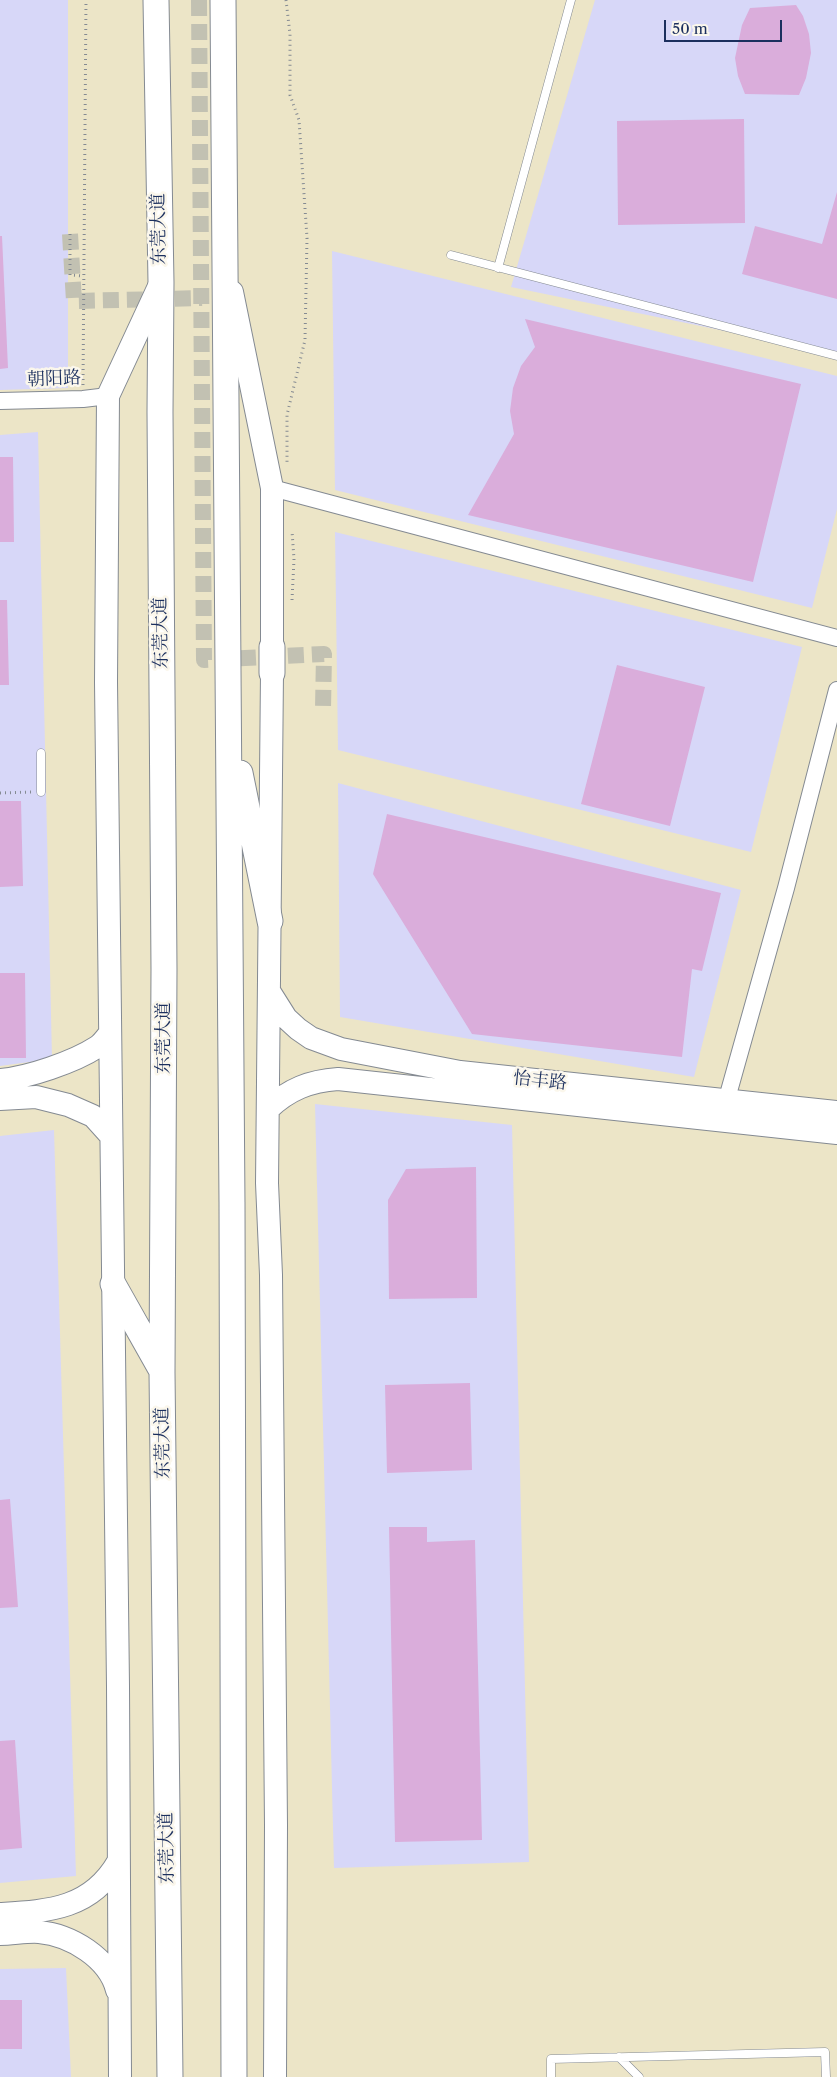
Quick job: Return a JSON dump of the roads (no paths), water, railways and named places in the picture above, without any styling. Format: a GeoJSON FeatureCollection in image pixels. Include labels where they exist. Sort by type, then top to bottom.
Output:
{"type":"FeatureCollection","features":[{"type":"Feature","properties":{"kind":"main road"},"geometry":{"type":"LineString","coordinates":[[145,0],[156,28]]}},
{"type":"Feature","properties":{"kind":"main road","name":"东莞大道"},"geometry":{"type":"LineString","coordinates":[[156,0],[161,282],[160,412],[164,959],[162,1372],[170,2077]]}},
{"type":"Feature","properties":{"kind":"main road"},"geometry":{"type":"LineString","coordinates":[[223,0],[232,1222],[234,2077]]}},
{"type":"Feature","properties":{"kind":"main road"},"geometry":{"type":"LineString","coordinates":[[223,45],[238,0]]}},
{"type":"Feature","properties":{"kind":"main road"},"geometry":{"type":"LineString","coordinates":[[226,263],[281,490],[272,647],[267,1184],[271,1275],[276,1825],[275,2077]]}},
{"type":"Feature","properties":{"kind":"main road"},"geometry":{"type":"LineString","coordinates":[[120,2077],[106,693],[108,396],[161,282]]}},
{"type":"Feature","properties":{"kind":"main road"},"geometry":{"type":"LineString","coordinates":[[228,706],[249,822],[270,921]]}},
{"type":"Feature","properties":{"kind":"main road","name":"怡丰路"},"geometry":{"type":"LineString","coordinates":[[269,991],[281,1011],[298,1028],[311,1038],[341,1049],[460,1072],[724,1111],[837,1133]]}},
{"type":"Feature","properties":{"kind":"main road"},"geometry":{"type":"LineString","coordinates":[[0,1080],[16,1079],[82,1056],[99,1046],[110,1033]]}},
{"type":"Feature","properties":{"kind":"main road","name":"怡丰路"},"geometry":{"type":"LineString","coordinates":[[268,1109],[286,1094],[307,1084],[338,1079],[724,1111],[837,1112]]}},
{"type":"Feature","properties":{"kind":"main road"},"geometry":{"type":"LineString","coordinates":[[0,1099],[36,1097],[68,1105],[94,1116],[111,1136]]}},
{"type":"Feature","properties":{"kind":"main road"},"geometry":{"type":"LineString","coordinates":[[113,1284],[162,1372]]}},
{"type":"Feature","properties":{"kind":"main road"},"geometry":{"type":"LineString","coordinates":[[0,1914],[34,1912],[62,1907],[80,1900],[104,1883],[118,1862]]}},
{"type":"Feature","properties":{"kind":"main road"},"geometry":{"type":"LineString","coordinates":[[0,1934],[38,1932],[62,1937],[81,1946],[101,1962],[115,1982],[118,1996]]}},
{"type":"Feature","properties":{"kind":"street","name":"朝阳路"},"geometry":{"type":"LineString","coordinates":[[0,401],[82,399],[108,396]]}},
{"type":"Feature","properties":{"kind":"street"},"geometry":{"type":"LineString","coordinates":[[281,490],[837,638]]}},
{"type":"Feature","properties":{"kind":"street"},"geometry":{"type":"LineString","coordinates":[[724,1111],[786,888],[837,690]]}},
{"type":"Feature","properties":{"kind":"lane"},"geometry":{"type":"LineString","coordinates":[[498,268],[570,0]]}},
{"type":"Feature","properties":{"kind":"lane"},"geometry":{"type":"LineString","coordinates":[[451,255],[837,356]]}},
{"type":"Feature","properties":{"kind":"lane"},"geometry":{"type":"LineString","coordinates":[[41,753],[41,792]]}},
{"type":"Feature","properties":{"kind":"lane"},"geometry":{"type":"LineString","coordinates":[[551,2077],[551,2059],[825,2052],[826,2077]]}},
{"type":"Feature","properties":{"kind":"lane"},"geometry":{"type":"LineString","coordinates":[[619,2057],[639,2077]]}},
{"type":"Feature","properties":{"kind":"tunnel"},"geometry":{"type":"LineString","coordinates":[[199,0],[204,660],[324,654],[323,709]]}},
{"type":"Feature","properties":{"kind":"tunnel"},"geometry":{"type":"LineString","coordinates":[[70,234],[74,301],[202,298]]}}]}
